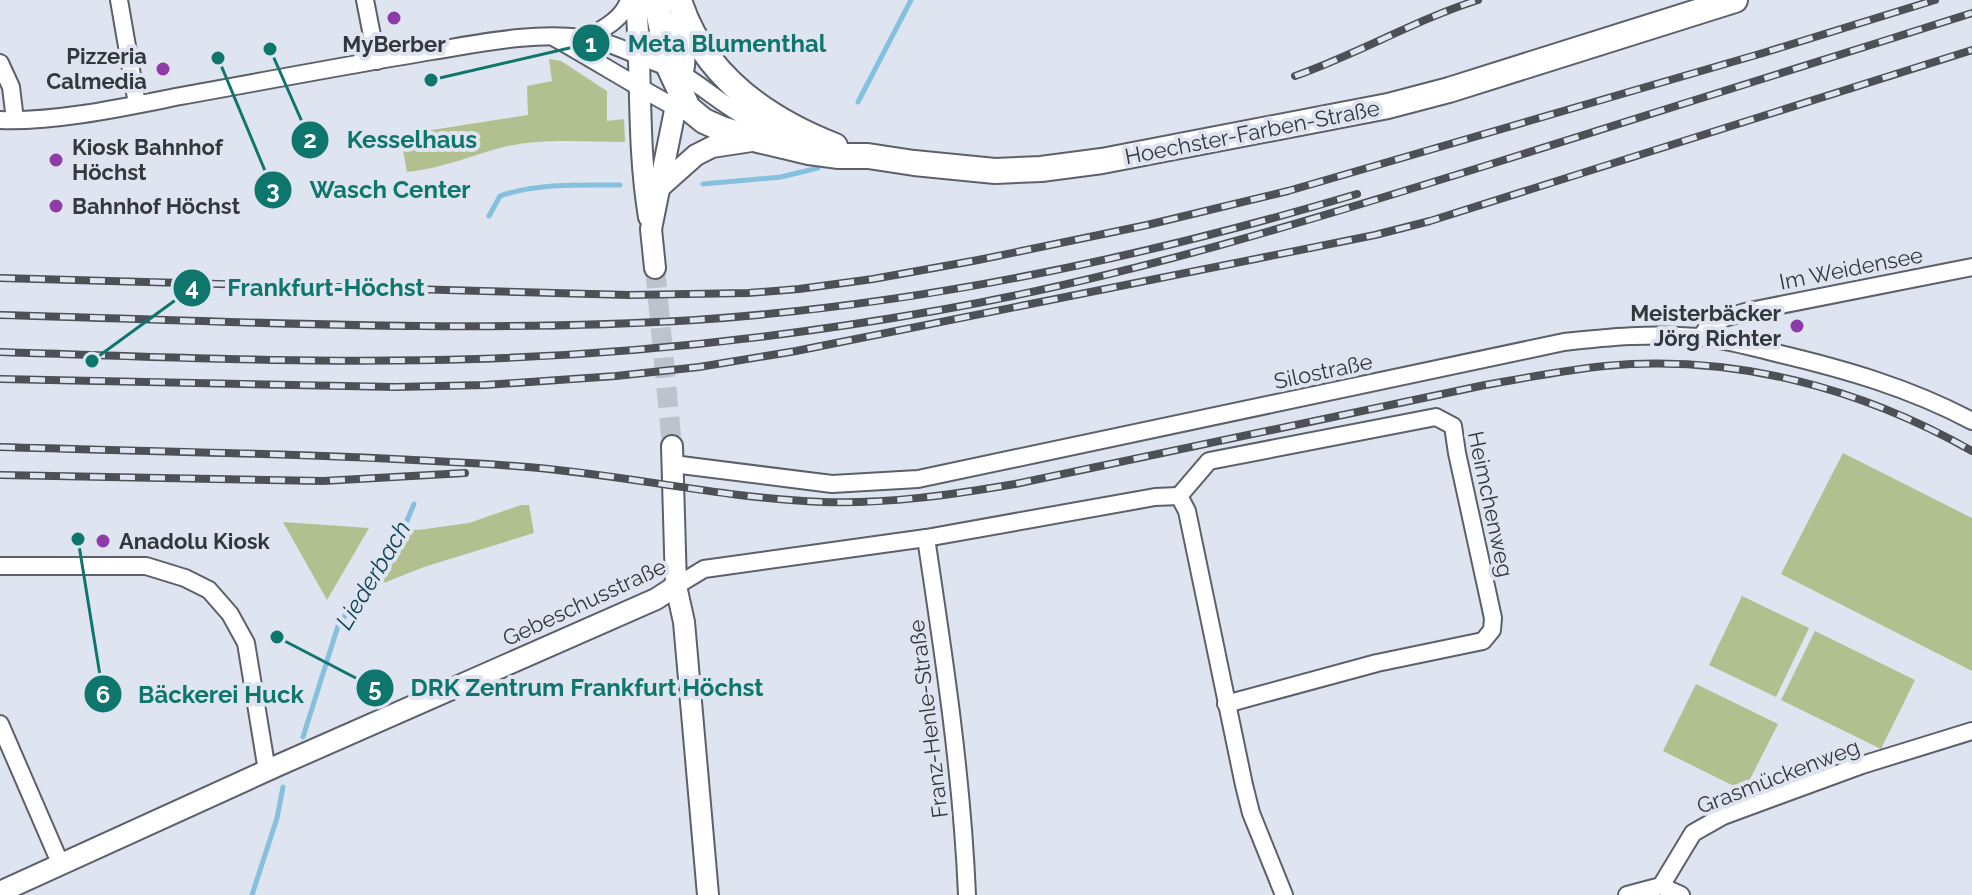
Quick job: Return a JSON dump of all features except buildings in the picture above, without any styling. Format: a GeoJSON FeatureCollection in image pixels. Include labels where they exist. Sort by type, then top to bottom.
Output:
{"type":"FeatureCollection","features":[{"type":"Feature","properties":{"kind":"main road","name":"Hoechster-Farben-Straße"},"geometry":{"type":"LineString","coordinates":[[678,78],[688,108],[704,121],[758,140],[839,156],[868,156],[995,171],[1041,169],[1102,161],[1388,106],[1449,90],[1735,0]]}},
{"type":"Feature","properties":{"kind":"main road"},"geometry":{"type":"LineString","coordinates":[[671,1],[709,57],[746,97],[781,122],[816,139],[868,156]]}},
{"type":"Feature","properties":{"kind":"main road"},"geometry":{"type":"LineString","coordinates":[[671,1],[678,78]]}},
{"type":"Feature","properties":{"kind":"street"},"geometry":{"type":"LineString","coordinates":[[119,0],[137,104]]}},
{"type":"Feature","properties":{"kind":"street"},"geometry":{"type":"LineString","coordinates":[[365,0],[377,61]]}},
{"type":"Feature","properties":{"kind":"street"},"geometry":{"type":"LineString","coordinates":[[587,38],[620,16],[629,0]]}},
{"type":"Feature","properties":{"kind":"street"},"geometry":{"type":"LineString","coordinates":[[636,0],[643,179],[655,268]]}},
{"type":"Feature","properties":{"kind":"street"},"geometry":{"type":"LineString","coordinates":[[551,36],[605,66],[678,78],[755,122],[785,133],[816,139]]}},
{"type":"Feature","properties":{"kind":"street"},"geometry":{"type":"LineString","coordinates":[[0,63],[11,87],[7,120],[47,118],[137,104],[517,38],[587,38],[623,49],[640,73],[678,78]]}},
{"type":"Feature","properties":{"kind":"street"},"geometry":{"type":"LineString","coordinates":[[651,229],[678,78]]}},
{"type":"Feature","properties":{"kind":"street","name":"Hoechster-Farben-Straße"},"geometry":{"type":"LineString","coordinates":[[660,187],[696,155],[712,147],[758,140]]}},
{"type":"Feature","properties":{"kind":"street","name":"Im Weidensee"},"geometry":{"type":"LineString","coordinates":[[1701,337],[1711,322],[1745,312],[1972,267]]}},
{"type":"Feature","properties":{"kind":"street","name":"Silostraße"},"geometry":{"type":"LineString","coordinates":[[672,455],[832,484],[918,479],[1564,342],[1610,336],[1701,337],[1743,345],[1898,387],[1972,421]]}},
{"type":"Feature","properties":{"kind":"street","name":"Heimchenweg"},"geometry":{"type":"LineString","coordinates":[[1179,496],[1209,461],[1436,417],[1453,426],[1493,618],[1492,630],[1483,641],[1377,663],[1226,704]]}},
{"type":"Feature","properties":{"kind":"street"},"geometry":{"type":"LineString","coordinates":[[672,455],[676,586],[684,622],[708,895]]}},
{"type":"Feature","properties":{"kind":"street"},"geometry":{"type":"LineString","coordinates":[[1179,496],[1187,511],[1251,813],[1284,895]]}},
{"type":"Feature","properties":{"kind":"street","name":"Gebeschusstraße"},"geometry":{"type":"LineString","coordinates":[[0,892],[656,599],[704,569],[926,538],[1155,497],[1179,496]]}},
{"type":"Feature","properties":{"kind":"street","name":"Franz-Henle-Straße"},"geometry":{"type":"LineString","coordinates":[[926,538],[950,702],[967,895]]}},
{"type":"Feature","properties":{"kind":"street"},"geometry":{"type":"LineString","coordinates":[[0,566],[146,566],[185,578],[209,590],[230,614],[246,643],[267,771]]}},
{"type":"Feature","properties":{"kind":"street"},"geometry":{"type":"LineString","coordinates":[[0,724],[61,865]]}},
{"type":"Feature","properties":{"kind":"street","name":"Grasmückenweg"},"geometry":{"type":"LineString","coordinates":[[1661,886],[1693,833],[1723,816],[1862,765],[1972,731]]}},
{"type":"Feature","properties":{"kind":"street"},"geometry":{"type":"LineString","coordinates":[[1627,895],[1661,886],[1681,895]]}},
{"type":"Feature","properties":{"kind":"green space"},"geometry":{"type":"Polygon","coordinates":[[[549,59],[561,61],[607,91],[607,121],[624,119],[625,142],[552,141],[522,144],[407,172],[403,150],[417,144],[419,132],[528,115],[527,86],[552,81],[549,59]]]}},
{"type":"Feature","properties":{"kind":"green space"},"geometry":{"type":"Polygon","coordinates":[[[1843,453],[1972,518],[1972,671],[1781,574],[1843,453]]]}},
{"type":"Feature","properties":{"kind":"green space"},"geometry":{"type":"Polygon","coordinates":[[[529,505],[534,533],[424,567],[371,588],[410,529],[469,523],[529,505]]]}},
{"type":"Feature","properties":{"kind":"green space"},"geometry":{"type":"Polygon","coordinates":[[[283,522],[369,528],[327,600],[283,522]]]}},
{"type":"Feature","properties":{"kind":"green space"},"geometry":{"type":"Polygon","coordinates":[[[1742,596],[1809,628],[1776,697],[1709,665],[1742,596]]]}},
{"type":"Feature","properties":{"kind":"green space"},"geometry":{"type":"Polygon","coordinates":[[[1815,631],[1915,680],[1881,749],[1781,700],[1815,631]]]}},
{"type":"Feature","properties":{"kind":"green space"},"geometry":{"type":"Polygon","coordinates":[[[1696,684],[1778,724],[1744,791],[1663,751],[1696,684]]]}},
{"type":"Feature","properties":{"kind":"waterway","name":"Liederbach"},"geometry":{"type":"LineString","coordinates":[[858,102],[911,0]]}},
{"type":"Feature","properties":{"kind":"waterway","name":"Liederbach"},"geometry":{"type":"LineString","coordinates":[[703,184],[781,177],[818,168]]}},
{"type":"Feature","properties":{"kind":"waterway","name":"Liederbach"},"geometry":{"type":"LineString","coordinates":[[489,216],[500,196],[514,192],[560,186],[620,185]]}},
{"type":"Feature","properties":{"kind":"waterway","name":"Liederbach"},"geometry":{"type":"LineString","coordinates":[[303,737],[338,626],[400,537],[414,504]]}},
{"type":"Feature","properties":{"kind":"waterway","name":"Liederbach"},"geometry":{"type":"LineString","coordinates":[[252,895],[277,818],[283,787]]}},
{"type":"Feature","properties":{"kind":"tunnel"},"geometry":{"type":"LineString","coordinates":[[655,268],[672,446]]}},
{"type":"Feature","properties":{"kind":"railway"},"geometry":{"type":"LineString","coordinates":[[1295,76],[1478,0]]}},
{"type":"Feature","properties":{"kind":"railway"},"geometry":{"type":"LineString","coordinates":[[0,278],[629,295],[748,293],[873,279],[1147,225],[1288,191],[1935,0]]}},
{"type":"Feature","properties":{"kind":"railway"},"geometry":{"type":"LineString","coordinates":[[0,352],[298,360],[534,357],[709,343],[940,310],[1079,281],[1285,227],[1972,13]]}},
{"type":"Feature","properties":{"kind":"railway"},"geometry":{"type":"LineString","coordinates":[[0,379],[396,387],[485,385],[699,367],[796,351],[1375,235],[1430,221],[1972,50]]}},
{"type":"Feature","properties":{"kind":"railway"},"geometry":{"type":"LineString","coordinates":[[0,315],[348,325],[522,326],[695,320],[779,313],[863,303],[1030,275],[1194,239],[1357,194]]}},
{"type":"Feature","properties":{"kind":"railway"},"geometry":{"type":"LineString","coordinates":[[0,447],[451,462],[554,469],[783,500],[871,502],[1015,484],[1530,377],[1605,366],[1653,364],[1701,365],[1795,380],[1886,409],[1972,451]]}},
{"type":"Feature","properties":{"kind":"railway"},"geometry":{"type":"LineString","coordinates":[[0,475],[323,481],[465,473]]}},
{"type":"Feature","properties":{"kind":"place","name":"MyBerber"},"geometry":{"type":"Point","coordinates":[394,18]}},
{"type":"Feature","properties":{"kind":"place","name":"Kesselhaus"},"geometry":{"type":"Point","coordinates":[270,49]}},
{"type":"Feature","properties":{"kind":"place","name":"Wasch Center"},"geometry":{"type":"Point","coordinates":[218,58]}},
{"type":"Feature","properties":{"kind":"place","name":"Pizzeria Calmedia"},"geometry":{"type":"Point","coordinates":[163,69]}},
{"type":"Feature","properties":{"kind":"place","name":"Meta Blumenthal"},"geometry":{"type":"Point","coordinates":[431,80]}},
{"type":"Feature","properties":{"kind":"place","name":"Kiosk Bahnhof Höchst"},"geometry":{"type":"Point","coordinates":[56,160]}},
{"type":"Feature","properties":{"kind":"place","name":"Bahnhof Höchst"},"geometry":{"type":"Point","coordinates":[56,206]}},
{"type":"Feature","properties":{"kind":"place","name":"Meisterbäcker Jörg Richter"},"geometry":{"type":"Point","coordinates":[1797,326]}},
{"type":"Feature","properties":{"kind":"place","name":"Frankfurt-Höchst"},"geometry":{"type":"Point","coordinates":[92,361]}},
{"type":"Feature","properties":{"kind":"place","name":"Bäckerei Huck"},"geometry":{"type":"Point","coordinates":[78,539]}},
{"type":"Feature","properties":{"kind":"place","name":"Anadolu Kiosk"},"geometry":{"type":"Point","coordinates":[103,541]}},
{"type":"Feature","properties":{"kind":"place","name":"DRK Zentrum Frankfurt Höchst"},"geometry":{"type":"Point","coordinates":[277,637]}}]}
